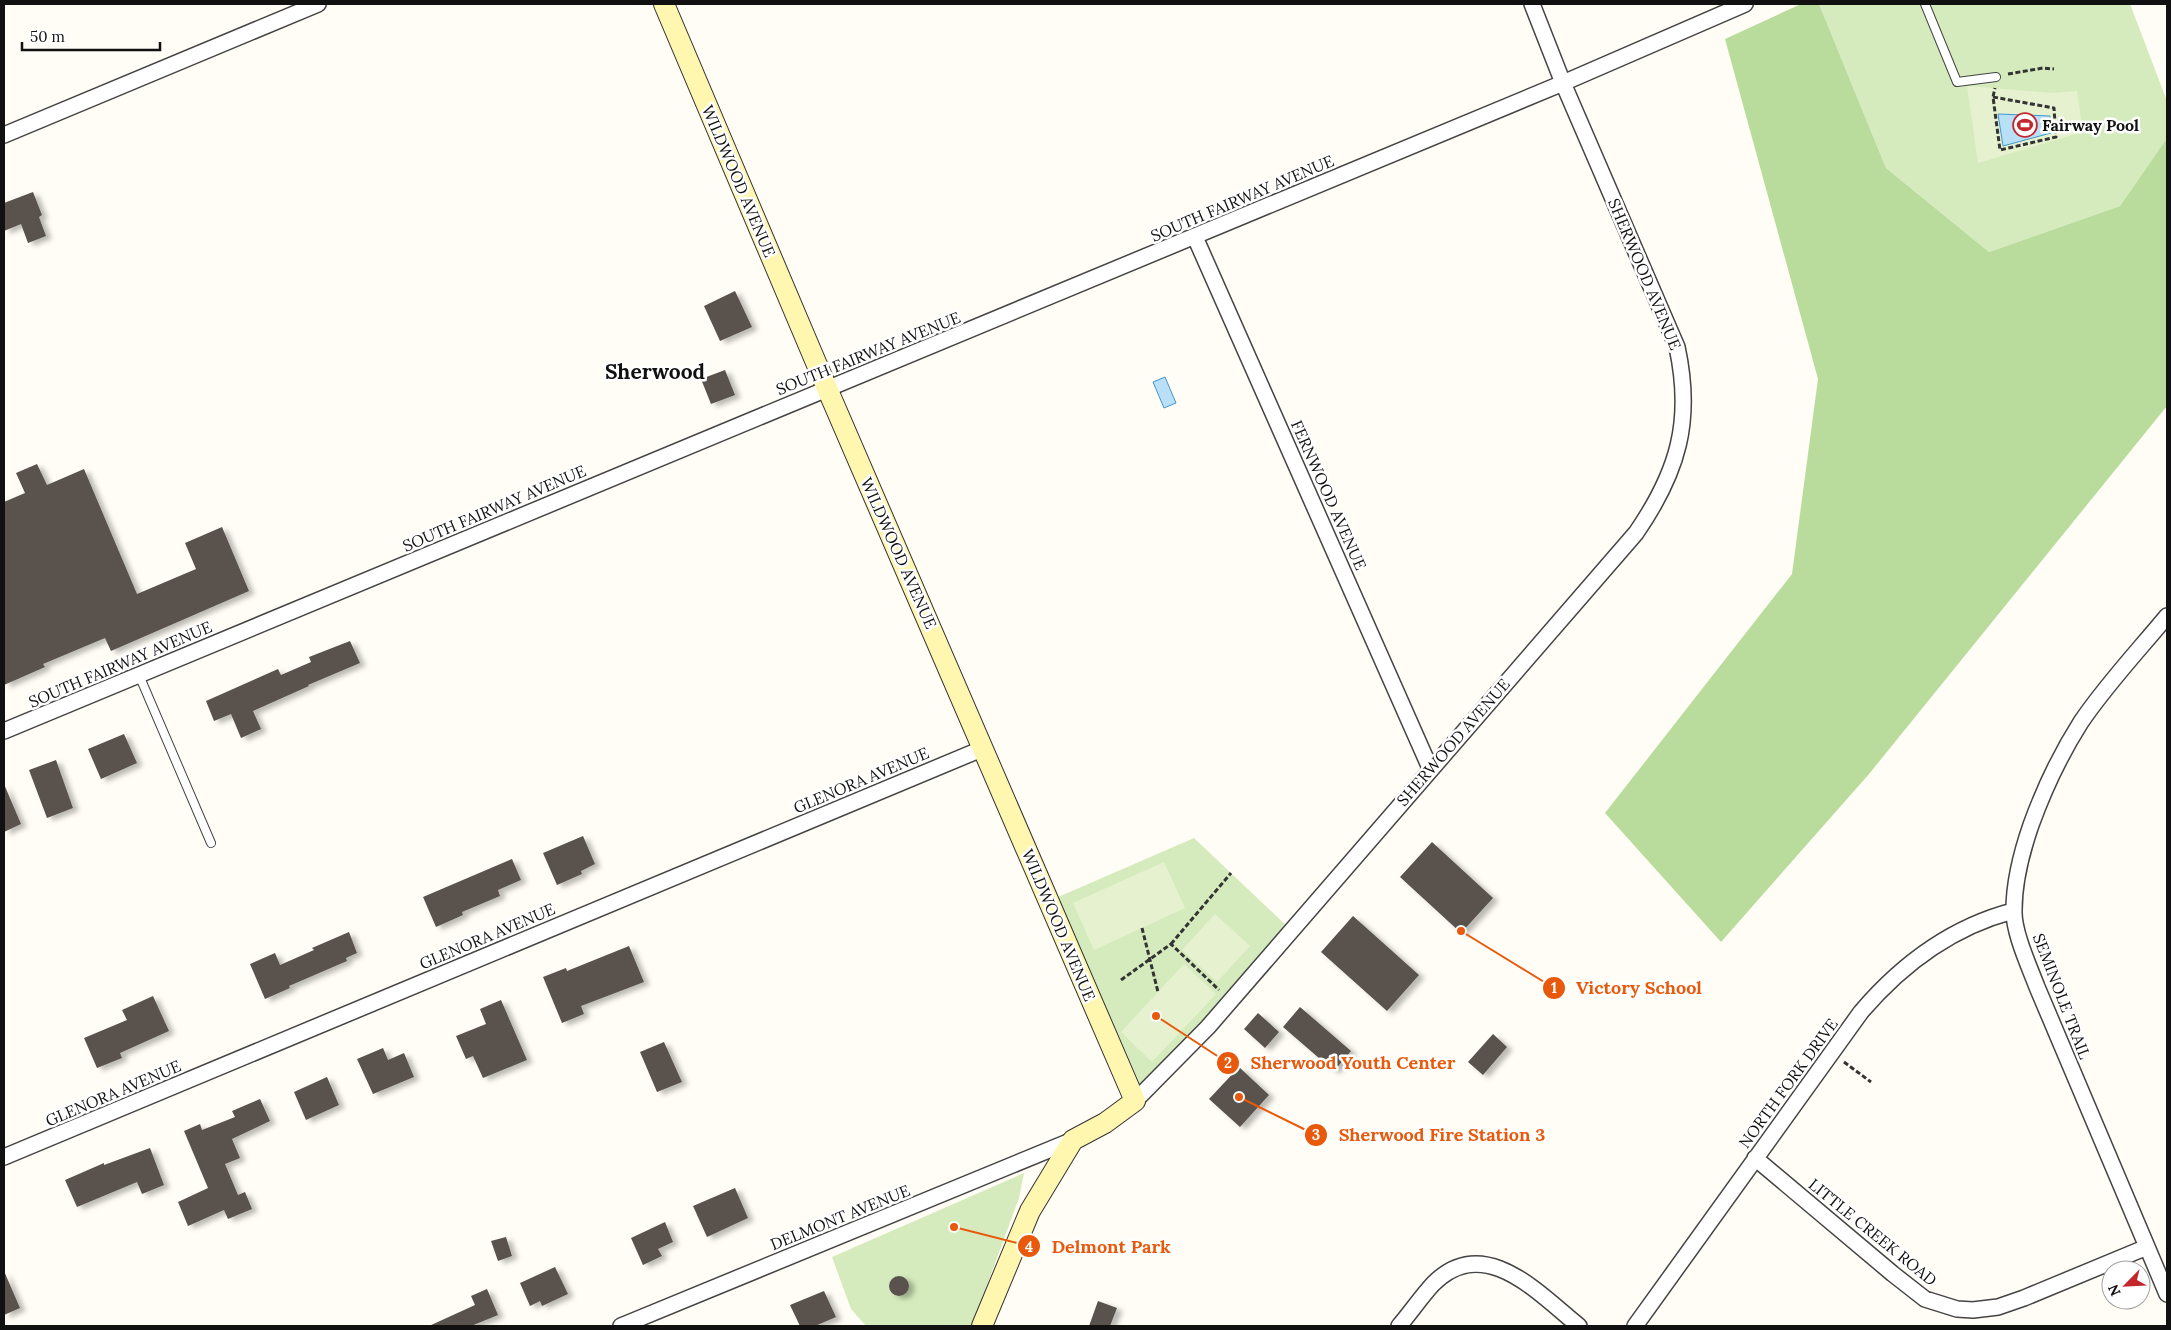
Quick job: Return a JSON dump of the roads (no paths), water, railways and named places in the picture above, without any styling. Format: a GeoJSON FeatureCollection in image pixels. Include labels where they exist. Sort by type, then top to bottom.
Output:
{"type":"FeatureCollection","features":[{"type":"Feature","properties":{"kind":"street"},"geometry":{"type":"LineString","coordinates":[[4,135],[318,4]]}},
{"type":"Feature","properties":{"kind":"street","name":"WILDWOOD AVENUE"},"geometry":{"type":"LineString","coordinates":[[664,4],[827,388],[1135,1101]]}},
{"type":"Feature","properties":{"kind":"street","name":"SHERWOOD AVENUE"},"geometry":{"type":"LineString","coordinates":[[1073,1140],[1105,1124],[1135,1101],[1208,1027],[1430,768],[1636,533],[1654,507],[1668,479],[1682,429],[1684,401],[1683,374],[1677,347],[1563,84],[1532,4]]}},
{"type":"Feature","properties":{"kind":"street","name":"SOUTH FAIRWAY AVENUE"},"geometry":{"type":"LineString","coordinates":[[4,731],[1563,84],[1745,4]]}},
{"type":"Feature","properties":{"kind":"street","name":"FERNWOOD AVENUE"},"geometry":{"type":"LineString","coordinates":[[1195,237],[1430,768]]}},
{"type":"Feature","properties":{"kind":"street","name":"SEMINOLE TRAIL"},"geometry":{"type":"LineString","coordinates":[[2167,616],[2099,698],[2059,759],[2041,798],[2024,845],[2013,911],[2036,986],[2167,1294]]}},
{"type":"Feature","properties":{"kind":"street","name":"GLENORA AVENUE"},"geometry":{"type":"LineString","coordinates":[[4,1158],[984,748]]}},
{"type":"Feature","properties":{"kind":"street","name":"NORTH FORK DRIVE"},"geometry":{"type":"LineString","coordinates":[[1635,1326],[1861,1012],[1900,970],[1928,950],[1964,929],[1990,917],[2013,911]]}},
{"type":"Feature","properties":{"kind":"street"},"geometry":{"type":"LineString","coordinates":[[982,1326],[1030,1211],[1073,1140]]}},
{"type":"Feature","properties":{"kind":"street","name":"DELMONT AVENUE"},"geometry":{"type":"LineString","coordinates":[[622,1326],[1073,1140]]}},
{"type":"Feature","properties":{"kind":"street","name":"LITTLE CREEK ROAD"},"geometry":{"type":"LineString","coordinates":[[1755,1158],[1926,1299],[1957,1309],[1973,1310],[1998,1307],[2147,1247]]}},
{"type":"Feature","properties":{"kind":"street"},"geometry":{"type":"LineString","coordinates":[[1400,1326],[1433,1284],[1443,1276],[1460,1267],[1479,1264],[1498,1266],[1515,1274],[1579,1326]]}},
{"type":"Feature","properties":{"kind":"lane"},"geometry":{"type":"LineString","coordinates":[[1925,4],[1957,82],[1996,76]]}},
{"type":"Feature","properties":{"kind":"lane"},"geometry":{"type":"LineString","coordinates":[[139,675],[211,843]]}},
{"type":"Feature","properties":{"kind":"water","name":"Fairway Pool"},"geometry":{"type":"Polygon","coordinates":[[[1998,114],[2050,116],[2051,133],[2003,146],[1998,114]]]}},
{"type":"Feature","properties":{"kind":"water"},"geometry":{"type":"Polygon","coordinates":[[[1165,377],[1176,403],[1164,408],[1153,382],[1165,377]]]}},
{"type":"Feature","properties":{"kind":"place","name":"Fairway Pool"},"geometry":{"type":"Point","coordinates":[2025,125]}},
{"type":"Feature","properties":{"kind":"place","name":"Victory School"},"geometry":{"type":"Point","coordinates":[1461,931]}},
{"type":"Feature","properties":{"kind":"place","name":"Sherwood Youth Center"},"geometry":{"type":"Point","coordinates":[1156,1016]}},
{"type":"Feature","properties":{"kind":"place","name":"Sherwood Fire Station 3"},"geometry":{"type":"Point","coordinates":[1239,1097]}},
{"type":"Feature","properties":{"kind":"place","name":"Delmont Park"},"geometry":{"type":"Point","coordinates":[954,1227]}},
{"type":"Feature","properties":{"kind":"district","name":"Sherwood"},"geometry":{"type":"Point","coordinates":[655,372]}}]}
